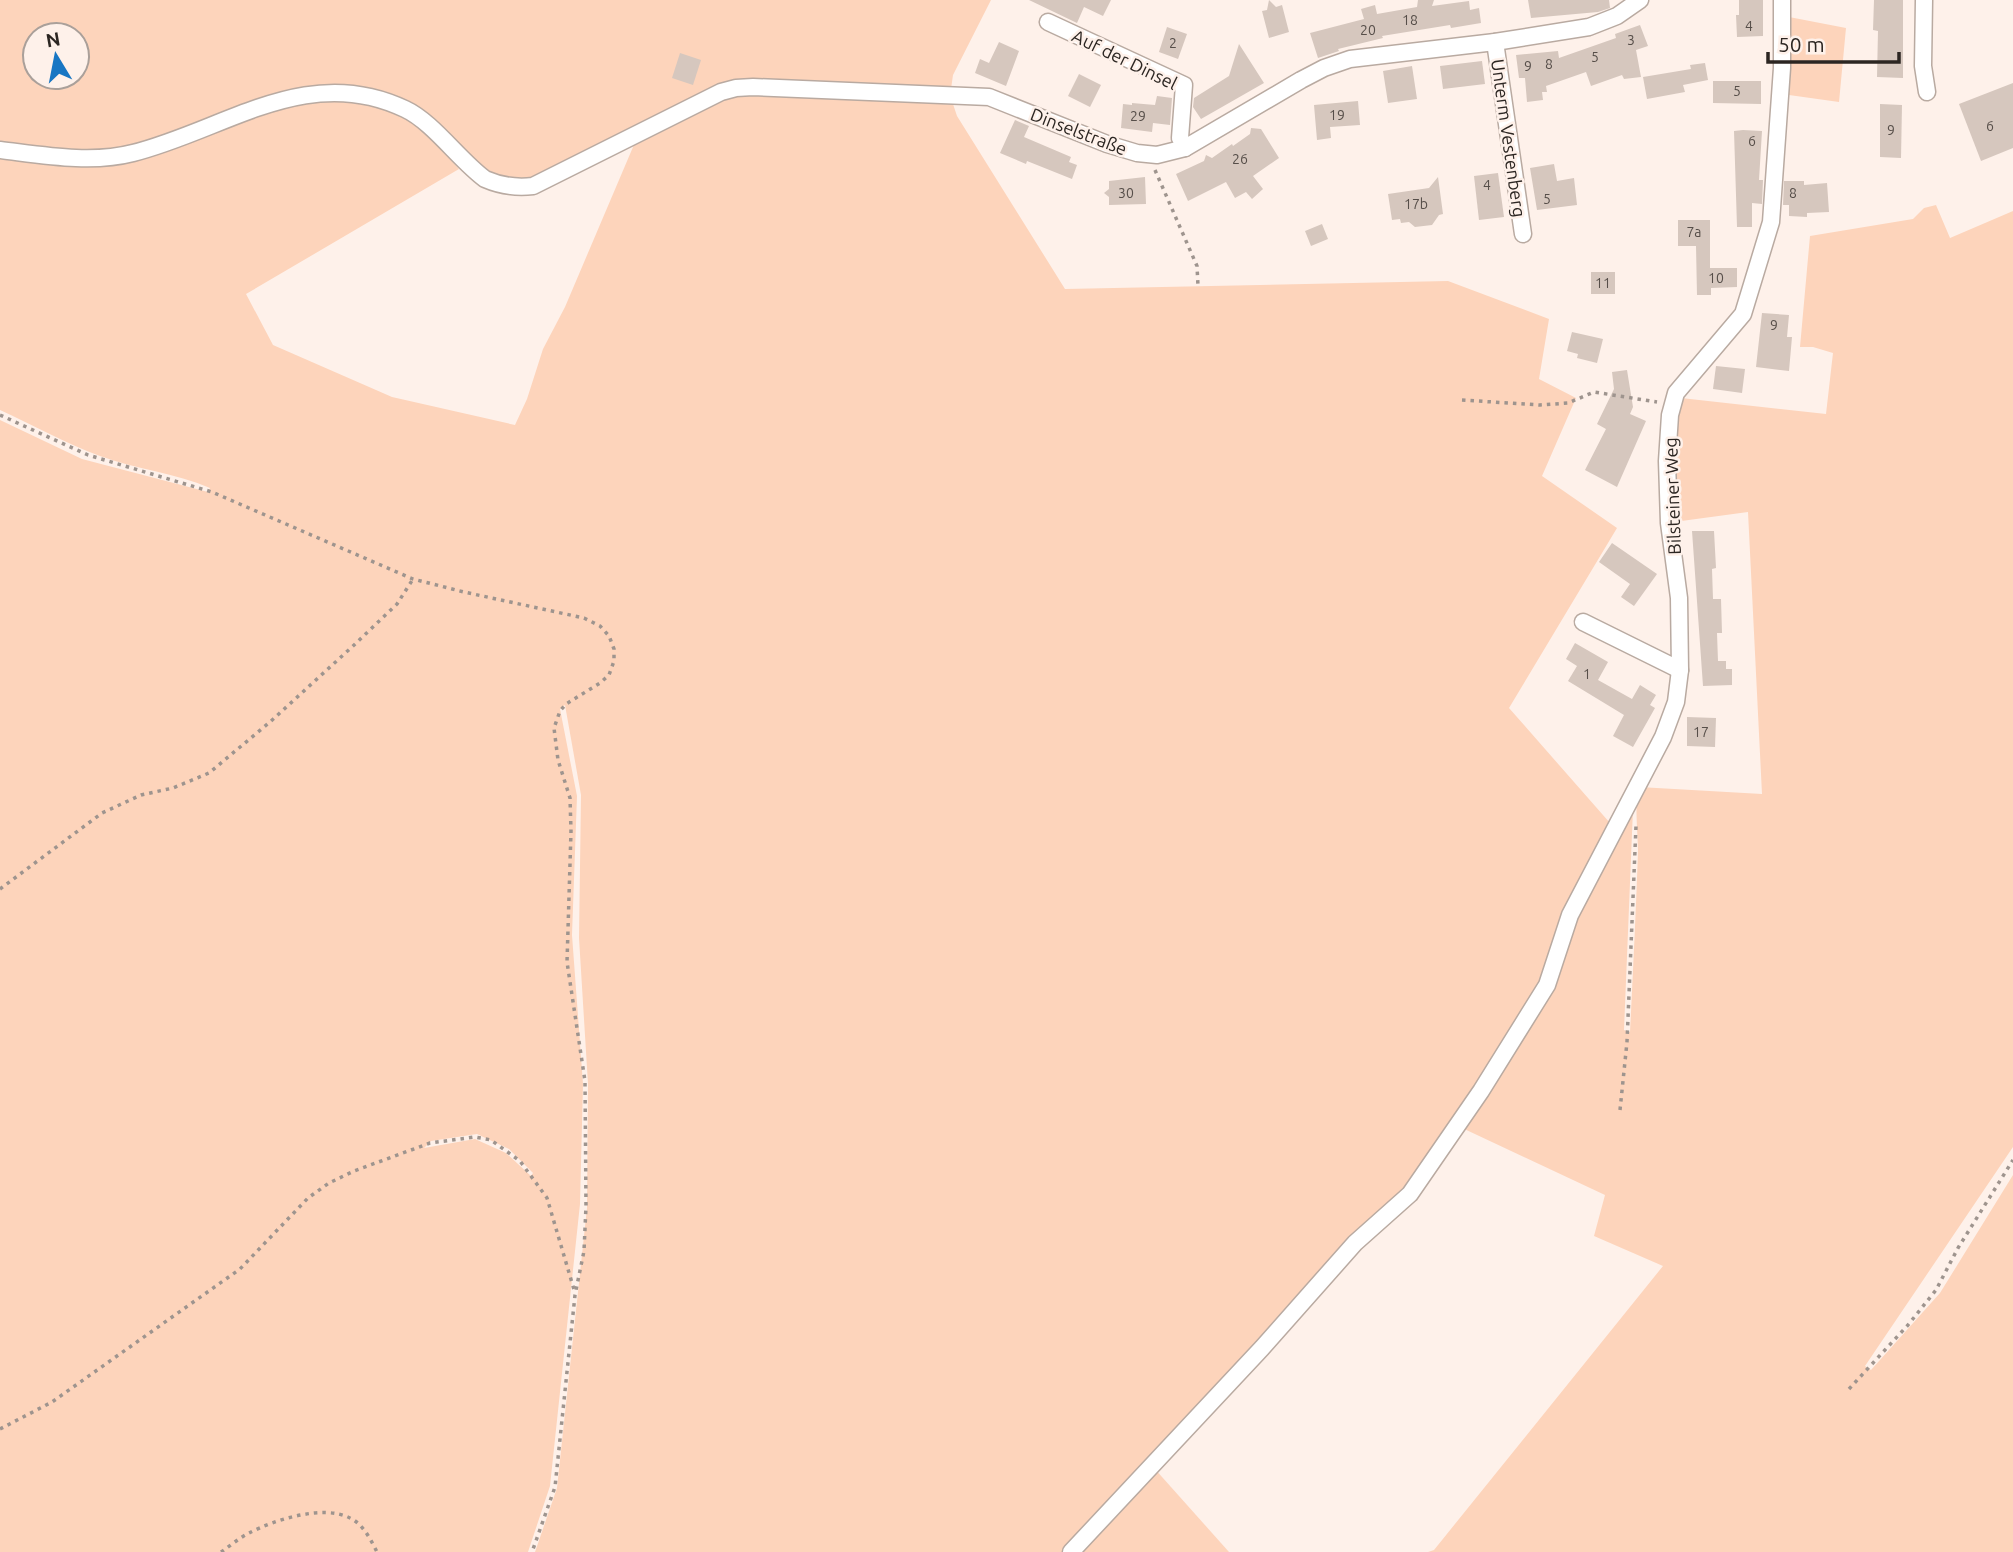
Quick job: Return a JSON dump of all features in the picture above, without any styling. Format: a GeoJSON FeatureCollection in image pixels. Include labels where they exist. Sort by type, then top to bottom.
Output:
{"type":"FeatureCollection","features":[{"type":"Feature","properties":{"kind":"street","name":"Dinselstraße"},"geometry":{"type":"LineString","coordinates":[[0,150],[91,157],[125,155],[286,97],[325,92],[341,93],[379,100],[408,110],[485,179],[496,184],[534,186],[721,92],[736,88],[975,96],[1001,101],[1107,144],[1151,155],[1185,148],[1301,80],[1350,59],[1495,42],[1597,25],[1617,16],[1640,0]]}},
{"type":"Feature","properties":{"kind":"street","name":"Bilsteiner Weg"},"geometry":{"type":"LineString","coordinates":[[1070,1552],[1262,1348],[1355,1243],[1410,1194],[1481,1091],[1548,985],[1570,915],[1663,737],[1676,702],[1679,670],[1679,598],[1668,498],[1670,415],[1676,393],[1743,314],[1770,222],[1782,68],[1782,0]]}},
{"type":"Feature","properties":{"kind":"street"},"geometry":{"type":"LineString","coordinates":[[1924,0],[1923,66],[1927,92]]}},
{"type":"Feature","properties":{"kind":"street","name":"Auf der Dinsel"},"geometry":{"type":"LineString","coordinates":[[1048,22],[1184,85],[1180,138],[1185,148]]}},
{"type":"Feature","properties":{"kind":"street","name":"Unterm Vestenberg"},"geometry":{"type":"LineString","coordinates":[[1495,42],[1523,234]]}},
{"type":"Feature","properties":{"kind":"street"},"geometry":{"type":"LineString","coordinates":[[1584,622],[1679,670]]}},
{"type":"Feature","properties":{"kind":"path"},"geometry":{"type":"LineString","coordinates":[[1151,155],[1154,169],[1196,266],[1198,286]]}},
{"type":"Feature","properties":{"kind":"path"},"geometry":{"type":"LineString","coordinates":[[1462,400],[1540,405],[1568,403],[1594,392],[1673,405]]}},
{"type":"Feature","properties":{"kind":"path"},"geometry":{"type":"LineString","coordinates":[[0,415],[88,455],[212,492],[413,579],[584,618],[600,626],[609,636],[614,649],[614,661],[609,675],[566,704],[560,711],[554,728],[558,760],[570,798],[567,962],[585,1081],[586,1206],[584,1251],[575,1295],[555,1487],[532,1552]]}},
{"type":"Feature","properties":{"kind":"path"},"geometry":{"type":"LineString","coordinates":[[0,889],[102,813],[141,794],[173,788],[209,773],[353,646],[397,604],[413,579]]}},
{"type":"Feature","properties":{"kind":"path"},"geometry":{"type":"LineString","coordinates":[[1620,1110],[1628,1042],[1636,852],[1636,806],[1632,793]]}},
{"type":"Feature","properties":{"kind":"path"},"geometry":{"type":"LineString","coordinates":[[0,1429],[52,1402],[240,1269],[308,1198],[329,1183],[430,1143],[475,1137],[491,1140],[520,1161],[547,1198],[575,1295]]}},
{"type":"Feature","properties":{"kind":"path"},"geometry":{"type":"LineString","coordinates":[[1849,1389],[1936,1290],[1958,1248],[2013,1160]]}},
{"type":"Feature","properties":{"kind":"path"},"geometry":{"type":"LineString","coordinates":[[221,1552],[248,1534],[283,1520],[330,1511],[352,1518],[364,1530],[377,1552]]}},
{"type":"Feature","properties":{"kind":"shaded area"},"geometry":{"type":"Polygon","coordinates":[[[0,0],[991,0],[953,75],[951,89],[734,82],[713,89],[567,166],[530,182],[512,183],[487,174],[407,103],[363,91],[324,86],[280,92],[281,107],[318,98],[348,99],[413,116],[459,169],[246,294],[273,345],[392,397],[515,425],[527,399],[543,349],[565,307],[636,140],[731,95],[953,104],[957,116],[1065,289],[1448,281],[1549,319],[1539,379],[1576,398],[1542,476],[1617,528],[1509,708],[1610,823],[1565,912],[1546,979],[1403,1199],[1351,1241],[1320,1273],[1258,1348],[1066,1552],[535,1552],[557,1488],[587,1208],[588,1084],[579,938],[581,795],[565,705],[560,709],[577,796],[572,935],[583,1084],[580,1204],[550,1486],[528,1552],[0,1552],[0,420],[82,459],[208,492],[210,488],[100,456],[0,410],[0,157],[116,164],[179,142],[176,135],[116,154],[0,146],[0,0]],[[477,1134],[431,1141],[424,1148],[475,1139],[506,1153],[531,1176],[533,1173],[509,1149],[477,1134]]]}},
{"type":"Feature","properties":{"kind":"shaded area"},"geometry":{"type":"Polygon","coordinates":[[[1789,17],[1846,28],[1839,102],[1789,95],[1789,17]]]}},
{"type":"Feature","properties":{"kind":"shaded area"},"geometry":{"type":"Polygon","coordinates":[[[1936,205],[1950,238],[2013,211],[2013,1147],[1865,1366],[1871,1370],[1940,1293],[2013,1175],[2013,1552],[1428,1552],[1434,1550],[1663,1266],[1594,1236],[1605,1195],[1460,1127],[1555,980],[1574,917],[1633,809],[1624,1030],[1630,1032],[1639,787],[1762,794],[1748,512],[1674,522],[1672,459],[1681,398],[1826,414],[1833,353],[1813,347],[1800,347],[1810,236],[1913,219],[1924,208],[1936,205]]]}},
{"type":"Feature","properties":{"kind":"shaded area"},"geometry":{"type":"Polygon","coordinates":[[[1154,1468],[1229,1552],[1075,1552],[1154,1468]]]}},
{"type":"Feature","properties":{"kind":"building"},"geometry":{"type":"Polygon","coordinates":[[[1029,0],[1111,0],[1103,16],[1084,7],[1077,23],[1029,0]]]}},
{"type":"Feature","properties":{"kind":"building"},"geometry":{"type":"Polygon","coordinates":[[[1269,0],[1276,7],[1282,5],[1289,32],[1269,38],[1262,11],[1267,10],[1269,0]]]}},
{"type":"Feature","properties":{"kind":"building"},"geometry":{"type":"Polygon","coordinates":[[[1418,0],[1434,0],[1432,6],[1469,1],[1470,10],[1479,8],[1481,23],[1382,36],[1383,38],[1338,49],[1339,51],[1318,58],[1310,33],[1364,19],[1361,9],[1375,5],[1377,14],[1417,7],[1418,0]]]}},
{"type":"Feature","properties":{"kind":"building"},"geometry":{"type":"Polygon","coordinates":[[[1528,0],[1609,0],[1610,8],[1598,12],[1531,18],[1528,0]]]}},
{"type":"Feature","properties":{"kind":"building"},"geometry":{"type":"Polygon","coordinates":[[[1739,0],[1763,0],[1763,36],[1737,37],[1736,15],[1739,15],[1739,0]]]}},
{"type":"Feature","properties":{"kind":"building"},"geometry":{"type":"Polygon","coordinates":[[[1874,0],[1903,0],[1903,78],[1877,77],[1878,31],[1873,30],[1874,0]]]}},
{"type":"Feature","properties":{"kind":"building"},"geometry":{"type":"Polygon","coordinates":[[[1640,25],[1648,46],[1636,50],[1641,77],[1624,79],[1622,75],[1591,86],[1586,72],[1546,86],[1547,92],[1542,92],[1543,100],[1527,102],[1525,78],[1519,78],[1516,55],[1558,51],[1559,58],[1616,38],[1615,34],[1640,25]]]}},
{"type":"Feature","properties":{"kind":"building"},"geometry":{"type":"Polygon","coordinates":[[[1167,27],[1187,34],[1178,59],[1159,52],[1167,27]]]}},
{"type":"Feature","properties":{"kind":"building"},"geometry":{"type":"Polygon","coordinates":[[[999,42],[1019,51],[1006,86],[975,73],[980,59],[989,63],[999,42]]]}},
{"type":"Feature","properties":{"kind":"building"},"geometry":{"type":"Polygon","coordinates":[[[1239,44],[1264,83],[1201,119],[1193,107],[1194,98],[1229,76],[1239,44]]]}},
{"type":"Feature","properties":{"kind":"building"},"geometry":{"type":"Polygon","coordinates":[[[680,53],[701,60],[693,85],[672,78],[680,53]]]}},
{"type":"Feature","properties":{"kind":"building"},"geometry":{"type":"Polygon","coordinates":[[[1482,61],[1485,84],[1443,89],[1440,66],[1482,61]]]}},
{"type":"Feature","properties":{"kind":"building"},"geometry":{"type":"Polygon","coordinates":[[[1705,63],[1708,80],[1683,85],[1685,92],[1647,99],[1643,77],[1691,69],[1690,65],[1705,63]]]}},
{"type":"Feature","properties":{"kind":"building"},"geometry":{"type":"Polygon","coordinates":[[[1412,66],[1417,99],[1388,103],[1383,71],[1412,66]]]}},
{"type":"Feature","properties":{"kind":"building"},"geometry":{"type":"Polygon","coordinates":[[[1079,74],[1101,85],[1090,107],[1068,96],[1079,74]]]}},
{"type":"Feature","properties":{"kind":"building"},"geometry":{"type":"Polygon","coordinates":[[[1713,81],[1761,81],[1761,104],[1713,103],[1713,81]]]}},
{"type":"Feature","properties":{"kind":"building"},"geometry":{"type":"Polygon","coordinates":[[[2013,83],[2013,148],[1981,161],[1959,104],[2013,83]]]}},
{"type":"Feature","properties":{"kind":"building"},"geometry":{"type":"Polygon","coordinates":[[[1157,96],[1172,98],[1170,125],[1153,123],[1152,132],[1121,128],[1123,104],[1155,105],[1157,96]]]}},
{"type":"Feature","properties":{"kind":"building"},"geometry":{"type":"Polygon","coordinates":[[[1358,101],[1360,125],[1330,127],[1331,138],[1317,140],[1314,105],[1358,101]]]}},
{"type":"Feature","properties":{"kind":"building"},"geometry":{"type":"Polygon","coordinates":[[[1880,104],[1902,105],[1901,158],[1880,157],[1880,104]]]}},
{"type":"Feature","properties":{"kind":"building"},"geometry":{"type":"Polygon","coordinates":[[[1015,120],[1029,126],[1024,137],[1071,157],[1069,162],[1077,165],[1072,179],[1000,153],[1015,120]]]}},
{"type":"Feature","properties":{"kind":"building"},"geometry":{"type":"Polygon","coordinates":[[[1251,128],[1261,129],[1279,158],[1253,176],[1263,189],[1252,199],[1246,192],[1235,198],[1226,182],[1188,201],[1176,174],[1204,161],[1206,155],[1212,158],[1232,144],[1233,146],[1250,134],[1251,128]]]}},
{"type":"Feature","properties":{"kind":"building"},"geometry":{"type":"Polygon","coordinates":[[[1734,131],[1762,131],[1759,180],[1763,180],[1762,204],[1752,203],[1752,227],[1737,227],[1734,131]]]}},
{"type":"Feature","properties":{"kind":"building"},"geometry":{"type":"Polygon","coordinates":[[[1554,164],[1557,181],[1574,178],[1577,205],[1537,210],[1530,168],[1554,164]]]}},
{"type":"Feature","properties":{"kind":"building"},"geometry":{"type":"Polygon","coordinates":[[[1498,173],[1504,217],[1479,220],[1474,176],[1498,173]]]}},
{"type":"Feature","properties":{"kind":"building"},"geometry":{"type":"Polygon","coordinates":[[[1145,177],[1146,204],[1109,205],[1109,197],[1104,193],[1109,189],[1109,181],[1145,177]]]}},
{"type":"Feature","properties":{"kind":"building"},"geometry":{"type":"Polygon","coordinates":[[[1438,177],[1443,214],[1439,215],[1432,225],[1415,227],[1409,222],[1401,223],[1400,219],[1392,220],[1388,194],[1429,188],[1438,177]]]}},
{"type":"Feature","properties":{"kind":"building"},"geometry":{"type":"Polygon","coordinates":[[[1784,181],[1804,181],[1804,185],[1827,183],[1829,212],[1807,213],[1807,217],[1789,216],[1789,205],[1783,205],[1784,181]]]}},
{"type":"Feature","properties":{"kind":"building"},"geometry":{"type":"Polygon","coordinates":[[[1678,220],[1710,220],[1710,268],[1737,268],[1737,287],[1711,288],[1711,295],[1697,295],[1696,246],[1678,246],[1678,220]]]}},
{"type":"Feature","properties":{"kind":"building"},"geometry":{"type":"Polygon","coordinates":[[[1322,224],[1328,239],[1311,246],[1305,231],[1322,224]]]}},
{"type":"Feature","properties":{"kind":"building"},"geometry":{"type":"Polygon","coordinates":[[[1591,272],[1615,272],[1615,294],[1591,294],[1591,272]]]}},
{"type":"Feature","properties":{"kind":"building"},"geometry":{"type":"Polygon","coordinates":[[[1762,313],[1789,315],[1787,337],[1792,337],[1789,371],[1756,367],[1762,313]]]}},
{"type":"Feature","properties":{"kind":"building"},"geometry":{"type":"Polygon","coordinates":[[[1572,332],[1603,339],[1597,363],[1577,358],[1578,354],[1567,351],[1572,332]]]}},
{"type":"Feature","properties":{"kind":"building"},"geometry":{"type":"Polygon","coordinates":[[[1716,366],[1745,369],[1742,393],[1713,389],[1716,366]]]}},
{"type":"Feature","properties":{"kind":"building"},"geometry":{"type":"Polygon","coordinates":[[[1627,370],[1633,407],[1630,414],[1646,421],[1617,487],[1585,470],[1606,429],[1597,424],[1614,389],[1612,372],[1627,370]]]}},
{"type":"Feature","properties":{"kind":"building"},"geometry":{"type":"Polygon","coordinates":[[[1692,531],[1714,531],[1716,568],[1712,569],[1713,599],[1721,599],[1722,633],[1717,633],[1718,661],[1726,661],[1726,669],[1732,669],[1732,685],[1703,686],[1692,531]]]}},
{"type":"Feature","properties":{"kind":"building"},"geometry":{"type":"Polygon","coordinates":[[[1612,543],[1657,574],[1634,606],[1621,597],[1630,584],[1599,562],[1612,543]]]}},
{"type":"Feature","properties":{"kind":"building"},"geometry":{"type":"Polygon","coordinates":[[[1575,643],[1608,662],[1598,680],[1632,699],[1640,685],[1656,695],[1650,705],[1655,708],[1633,747],[1613,736],[1624,715],[1568,681],[1577,666],[1566,659],[1575,643]]]}},
{"type":"Feature","properties":{"kind":"building"},"geometry":{"type":"Polygon","coordinates":[[[1687,717],[1716,718],[1715,747],[1687,746],[1687,717]]]}}]}
